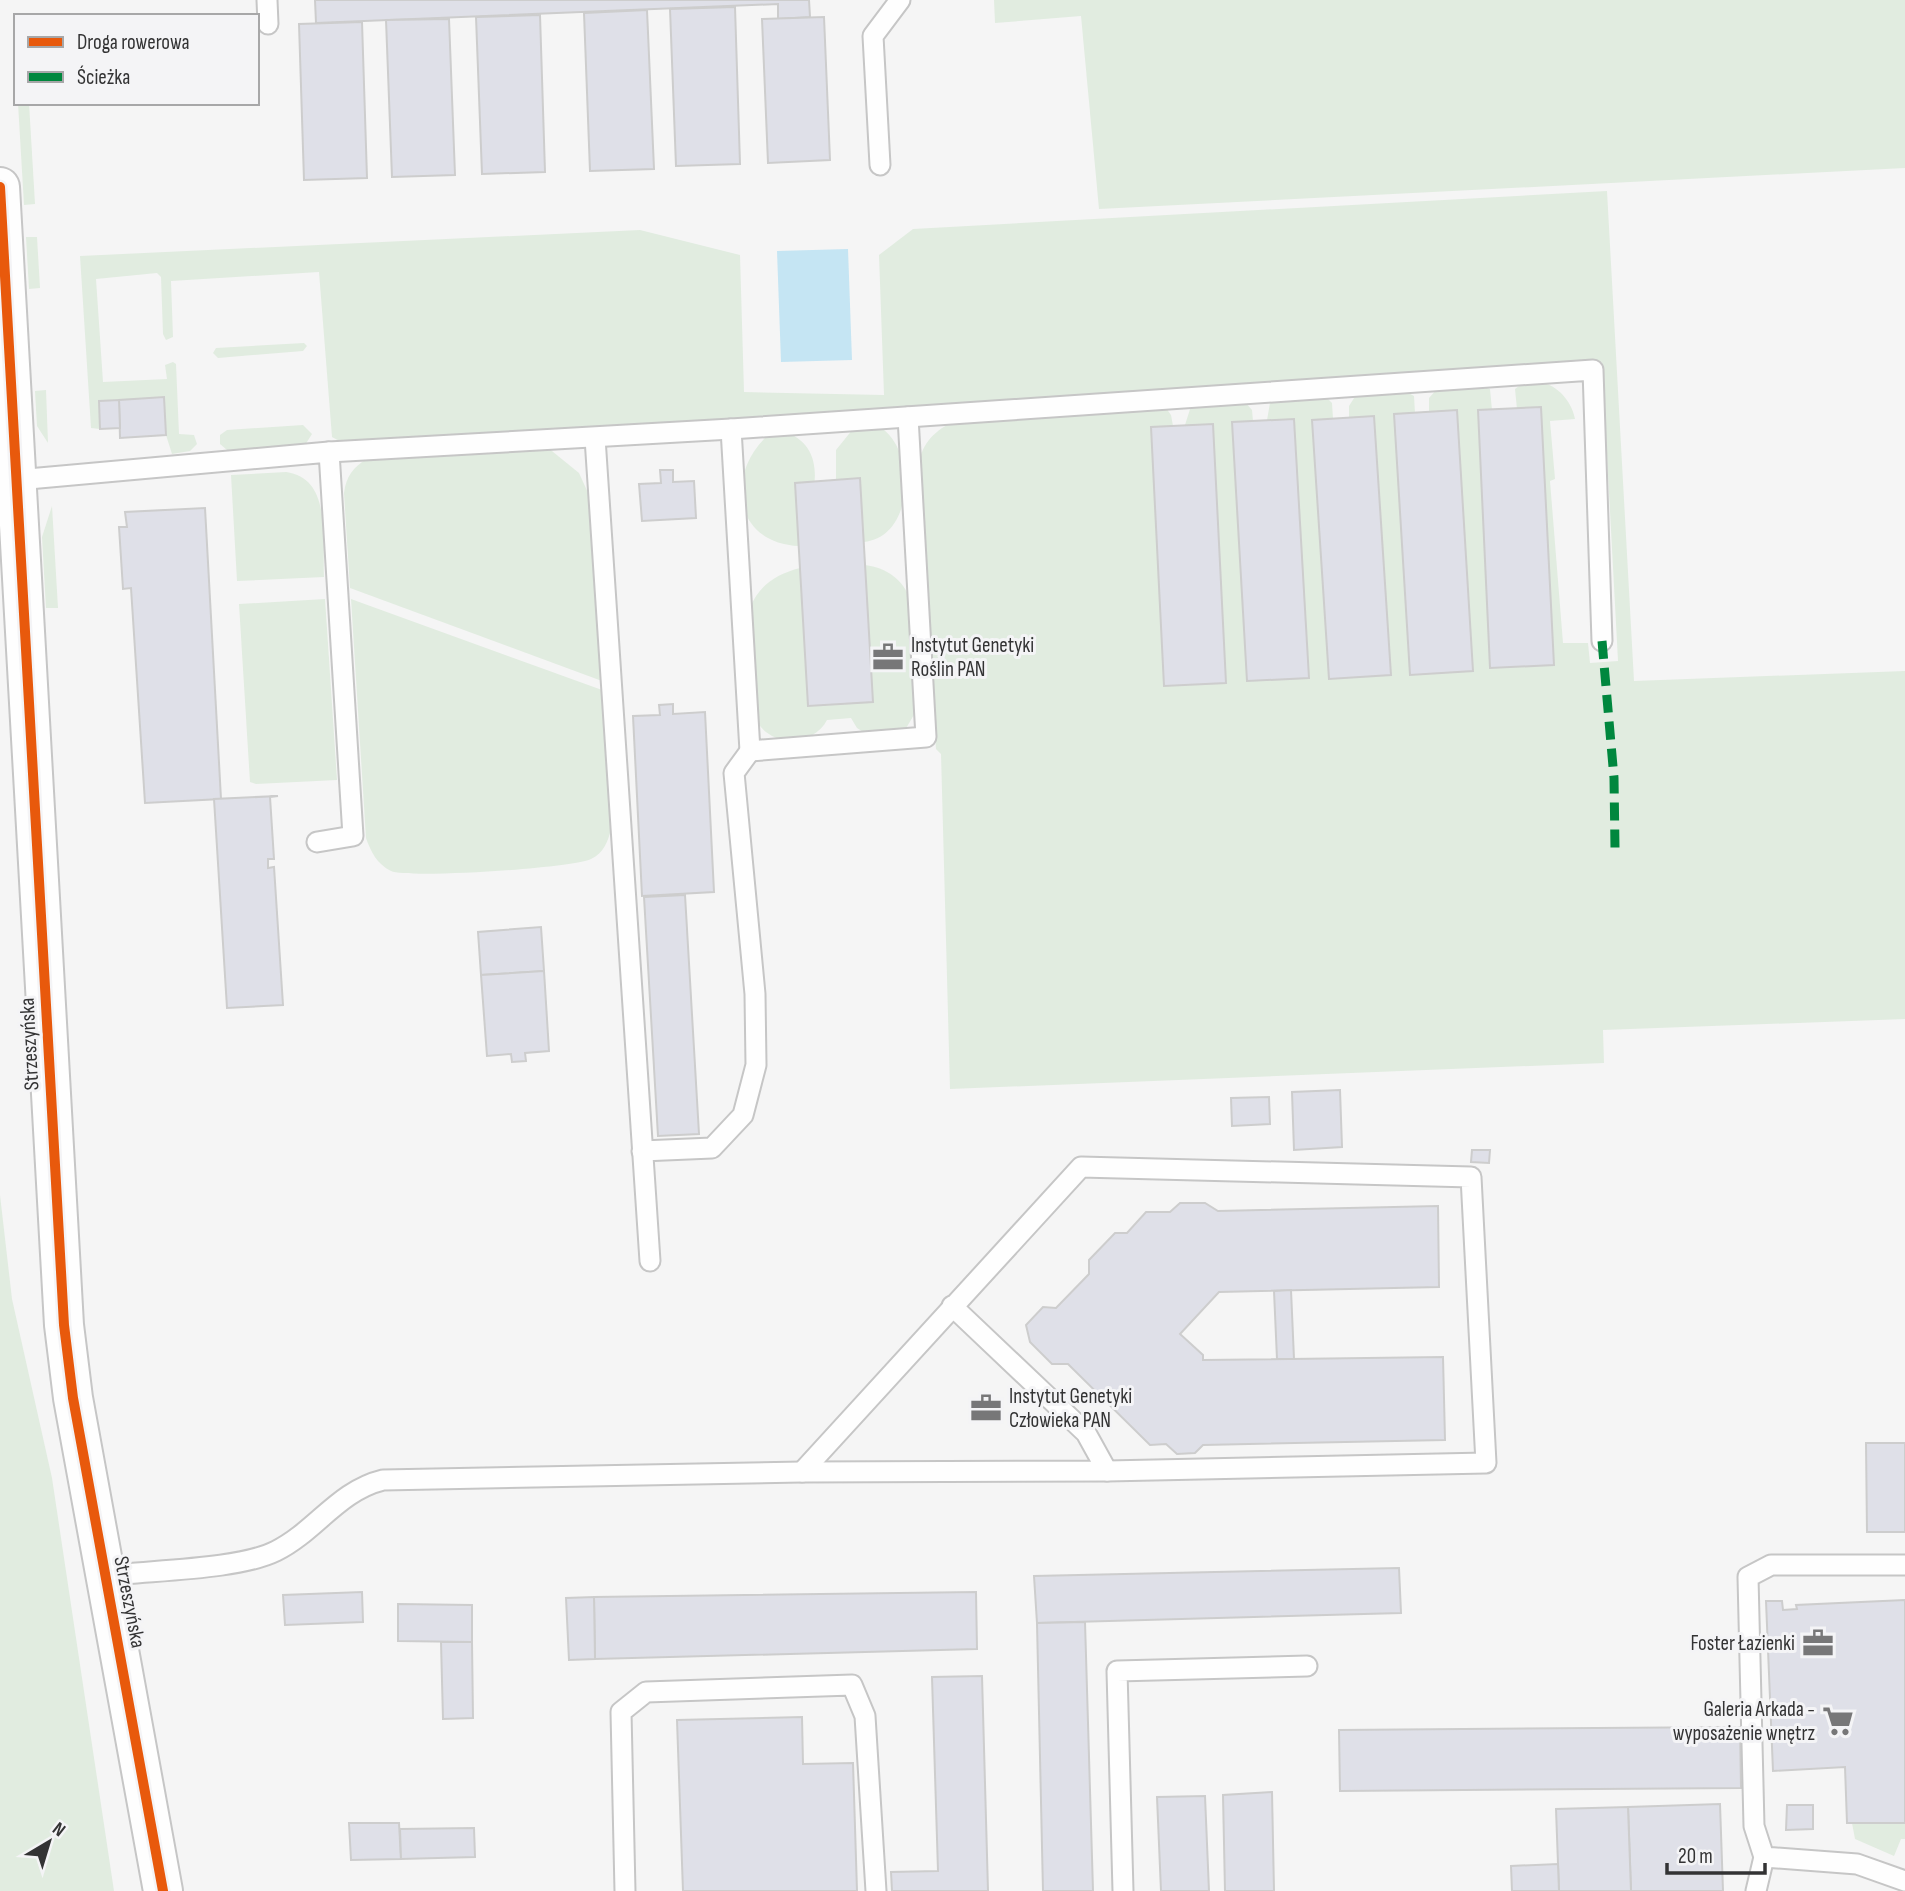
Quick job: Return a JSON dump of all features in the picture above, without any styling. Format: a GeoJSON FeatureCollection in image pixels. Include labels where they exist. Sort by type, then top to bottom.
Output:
{"type":"FeatureCollection","features":[{"type":"Feature","properties":{"kind":"street","name":"Strzeszyńska"},"geometry":{"type":"LineString","coordinates":[[0,187],[17,480],[11,560],[64,1325],[73,1398],[163,1891]]}},
{"type":"Feature","properties":{"kind":"lane"},"geometry":{"type":"LineString","coordinates":[[267,0],[268,24]]}},
{"type":"Feature","properties":{"kind":"lane"},"geometry":{"type":"LineString","coordinates":[[880,165],[873,36],[900,0]]}},
{"type":"Feature","properties":{"kind":"lane"},"geometry":{"type":"LineString","coordinates":[[17,480],[329,452],[546,438],[595,438],[1593,370],[1602,641]]}},
{"type":"Feature","properties":{"kind":"lane"},"geometry":{"type":"LineString","coordinates":[[750,751],[926,737],[908,417]]}},
{"type":"Feature","properties":{"kind":"lane"},"geometry":{"type":"LineString","coordinates":[[642,1151],[712,1148],[743,1115],[756,1065],[755,994],[734,773],[750,751],[731,429]]}},
{"type":"Feature","properties":{"kind":"lane"},"geometry":{"type":"LineString","coordinates":[[595,438],[650,1261]]}},
{"type":"Feature","properties":{"kind":"lane"},"geometry":{"type":"LineString","coordinates":[[317,842],[353,836],[329,452]]}},
{"type":"Feature","properties":{"kind":"lane"},"geometry":{"type":"LineString","coordinates":[[105,1576],[257,1558],[292,1541],[350,1492],[383,1480],[802,1472],[1107,1471],[1486,1463],[1471,1177],[1081,1167],[802,1472]]}},
{"type":"Feature","properties":{"kind":"lane"},"geometry":{"type":"LineString","coordinates":[[952,1306],[1086,1433],[1107,1471]]}},
{"type":"Feature","properties":{"kind":"lane"},"geometry":{"type":"LineString","coordinates":[[1756,1891],[1764,1857],[1754,1826],[1748,1577],[1771,1565],[1905,1565]]}},
{"type":"Feature","properties":{"kind":"lane"},"geometry":{"type":"LineString","coordinates":[[1123,1891],[1117,1671],[1307,1666]]}},
{"type":"Feature","properties":{"kind":"lane"},"geometry":{"type":"LineString","coordinates":[[625,1891],[621,1712],[646,1692],[852,1685],[865,1716],[876,1891]]}},
{"type":"Feature","properties":{"kind":"lane"},"geometry":{"type":"LineString","coordinates":[[1764,1857],[1857,1864],[1905,1881]]}},
{"type":"Feature","properties":{"kind":"shaded area"},"geometry":{"type":"Polygon","coordinates":[[[994,0],[1905,0],[1905,168],[1099,209],[1081,16],[995,23],[994,0]]]}},
{"type":"Feature","properties":{"kind":"shaded area"},"geometry":{"type":"Polygon","coordinates":[[[18,105],[29,105],[35,204],[24,205],[18,105]]]}},
{"type":"Feature","properties":{"kind":"shaded area"},"geometry":{"type":"Polygon","coordinates":[[[1607,191],[1634,681],[1905,671],[1905,1019],[1603,1030],[1604,1063],[950,1089],[941,754],[936,749],[918,468],[925,446],[933,435],[952,422],[1166,408],[1171,415],[1173,426],[1151,428],[1164,686],[1226,683],[1213,425],[1185,425],[1191,406],[1245,402],[1252,410],[1253,421],[1232,423],[1247,681],[1308,678],[1294,419],[1267,420],[1270,403],[1276,399],[1326,397],[1332,403],[1333,419],[1312,421],[1329,678],[1391,675],[1374,417],[1349,418],[1349,406],[1356,395],[1405,391],[1414,396],[1415,413],[1394,415],[1410,674],[1473,671],[1457,411],[1429,412],[1429,398],[1437,389],[1485,387],[1490,389],[1492,410],[1478,411],[1490,668],[1553,665],[1541,408],[1517,409],[1515,389],[1534,382],[1544,383],[1567,400],[1575,419],[1550,421],[1555,479],[1550,481],[1563,643],[1588,643],[1590,663],[1618,661],[1602,362],[345,444],[332,437],[319,272],[171,281],[173,337],[166,340],[163,334],[161,277],[157,273],[96,279],[103,382],[167,379],[165,365],[173,362],[176,364],[179,434],[194,435],[197,444],[190,451],[172,454],[166,435],[164,397],[99,401],[100,429],[91,428],[80,256],[640,230],[740,255],[744,392],[884,395],[879,255],[913,229],[1607,191]]]}},
{"type":"Feature","properties":{"kind":"shaded area"},"geometry":{"type":"Polygon","coordinates":[[[26,237],[37,237],[40,288],[29,289],[26,237]]]}},
{"type":"Feature","properties":{"kind":"shaded area"},"geometry":{"type":"Polygon","coordinates":[[[304,343],[307,346],[303,351],[218,358],[213,353],[216,348],[304,343]]]}},
{"type":"Feature","properties":{"kind":"shaded area"},"geometry":{"type":"Polygon","coordinates":[[[46,390],[48,443],[37,426],[35,391],[46,390]]]}},
{"type":"Feature","properties":{"kind":"shaded area"},"geometry":{"type":"Polygon","coordinates":[[[303,425],[312,434],[305,445],[227,450],[220,444],[220,435],[227,430],[303,425]]]}},
{"type":"Feature","properties":{"kind":"shaded area"},"geometry":{"type":"Polygon","coordinates":[[[879,427],[891,437],[899,452],[905,489],[902,508],[894,524],[881,536],[864,542],[860,479],[836,480],[836,450],[853,429],[879,427]]]}},
{"type":"Feature","properties":{"kind":"shaded area"},"geometry":{"type":"Polygon","coordinates":[[[788,433],[802,442],[811,454],[815,468],[812,500],[799,546],[777,542],[761,533],[749,520],[743,505],[745,470],[754,452],[767,436],[788,433]]]}},
{"type":"Feature","properties":{"kind":"shaded area"},"geometry":{"type":"Polygon","coordinates":[[[547,447],[579,473],[589,495],[602,681],[350,588],[344,493],[348,477],[362,462],[367,459],[547,447]]]}},
{"type":"Feature","properties":{"kind":"shaded area"},"geometry":{"type":"Polygon","coordinates":[[[286,472],[301,477],[311,486],[318,499],[322,514],[324,577],[237,581],[231,475],[286,472]]]}},
{"type":"Feature","properties":{"kind":"shaded area"},"geometry":{"type":"Polygon","coordinates":[[[52,506],[58,608],[46,608],[42,537],[52,506]]]}},
{"type":"Feature","properties":{"kind":"shaded area"},"geometry":{"type":"Polygon","coordinates":[[[865,565],[893,576],[904,587],[911,601],[918,708],[905,730],[868,735],[857,728],[851,718],[827,720],[821,729],[803,739],[772,736],[763,730],[757,721],[750,608],[754,600],[770,582],[800,568],[808,706],[873,702],[865,565]]]}},
{"type":"Feature","properties":{"kind":"shaded area"},"geometry":{"type":"Polygon","coordinates":[[[325,599],[337,780],[256,784],[250,782],[239,604],[325,599]]]}},
{"type":"Feature","properties":{"kind":"shaded area"},"geometry":{"type":"Polygon","coordinates":[[[351,599],[602,690],[611,829],[607,842],[599,853],[591,859],[555,866],[457,873],[404,873],[391,871],[378,861],[366,838],[351,599]]]}},
{"type":"Feature","properties":{"kind":"shaded area"},"geometry":{"type":"Polygon","coordinates":[[[0,1195],[12,1299],[52,1478],[114,1891],[0,1891],[0,1195]]]}},
{"type":"Feature","properties":{"kind":"shaded area"},"geometry":{"type":"Polygon","coordinates":[[[1902,1821],[1905,1824],[1905,1839],[1901,1839],[1894,1856],[1855,1839],[1852,1823],[1902,1821]]]}},
{"type":"Feature","properties":{"kind":"water"},"geometry":{"type":"Polygon","coordinates":[[[848,249],[852,360],[781,362],[777,251],[848,249]]]}},
{"type":"Feature","properties":{"kind":"building"},"geometry":{"type":"Polygon","coordinates":[[[315,0],[809,0],[810,17],[778,19],[778,4],[316,23],[315,0]]]}},
{"type":"Feature","properties":{"kind":"building"},"geometry":{"type":"Polygon","coordinates":[[[735,7],[740,164],[676,166],[670,9],[735,7]]]}},
{"type":"Feature","properties":{"kind":"building"},"geometry":{"type":"Polygon","coordinates":[[[647,10],[654,169],[590,171],[584,13],[647,10]]]}},
{"type":"Feature","properties":{"kind":"building"},"geometry":{"type":"Polygon","coordinates":[[[540,15],[545,172],[482,174],[476,17],[540,15]]]}},
{"type":"Feature","properties":{"kind":"building"},"geometry":{"type":"Polygon","coordinates":[[[824,17],[830,160],[768,163],[762,19],[824,17]]]}},
{"type":"Feature","properties":{"kind":"building"},"geometry":{"type":"Polygon","coordinates":[[[449,19],[455,175],[392,177],[386,20],[449,19]]]}},
{"type":"Feature","properties":{"kind":"building"},"geometry":{"type":"Polygon","coordinates":[[[362,22],[367,178],[304,180],[299,24],[362,22]]]}},
{"type":"Feature","properties":{"kind":"building"},"geometry":{"type":"Polygon","coordinates":[[[164,397],[166,435],[120,438],[119,400],[164,397]]]}},
{"type":"Feature","properties":{"kind":"building"},"geometry":{"type":"Polygon","coordinates":[[[119,400],[120,428],[100,429],[99,401],[119,400]]]}},
{"type":"Feature","properties":{"kind":"building"},"geometry":{"type":"Polygon","coordinates":[[[1541,407],[1554,665],[1490,668],[1478,410],[1541,407]]]}},
{"type":"Feature","properties":{"kind":"building"},"geometry":{"type":"Polygon","coordinates":[[[1457,410],[1473,671],[1410,675],[1394,414],[1457,410]]]}},
{"type":"Feature","properties":{"kind":"building"},"geometry":{"type":"Polygon","coordinates":[[[1374,416],[1391,675],[1329,679],[1312,420],[1374,416]]]}},
{"type":"Feature","properties":{"kind":"building"},"geometry":{"type":"Polygon","coordinates":[[[1294,419],[1309,678],[1247,681],[1232,422],[1294,419]]]}},
{"type":"Feature","properties":{"kind":"building"},"geometry":{"type":"Polygon","coordinates":[[[1213,424],[1226,683],[1164,686],[1151,427],[1213,424]]]}},
{"type":"Feature","properties":{"kind":"building"},"geometry":{"type":"Polygon","coordinates":[[[660,470],[673,470],[673,482],[694,481],[696,518],[642,521],[639,484],[661,483],[660,470]]]}},
{"type":"Feature","properties":{"kind":"building"},"geometry":{"type":"Polygon","coordinates":[[[860,478],[873,702],[808,706],[795,483],[860,478]]]}},
{"type":"Feature","properties":{"kind":"building"},"geometry":{"type":"Polygon","coordinates":[[[205,508],[221,799],[145,803],[131,588],[123,589],[119,527],[127,527],[125,512],[205,508]]]}},
{"type":"Feature","properties":{"kind":"building"},"geometry":{"type":"Polygon","coordinates":[[[673,704],[673,714],[705,712],[714,892],[642,896],[633,716],[660,715],[659,705],[673,704]]]}},
{"type":"Feature","properties":{"kind":"building"},"geometry":{"type":"Polygon","coordinates":[[[278,796],[270,797],[274,859],[268,859],[268,868],[274,867],[283,1005],[227,1008],[214,799],[278,796]]]}},
{"type":"Feature","properties":{"kind":"building"},"geometry":{"type":"Polygon","coordinates":[[[685,895],[699,1134],[658,1136],[644,897],[685,895]]]}},
{"type":"Feature","properties":{"kind":"building"},"geometry":{"type":"Polygon","coordinates":[[[541,927],[544,971],[481,975],[478,932],[541,927]]]}},
{"type":"Feature","properties":{"kind":"building"},"geometry":{"type":"Polygon","coordinates":[[[544,971],[549,1051],[525,1053],[526,1061],[512,1062],[511,1054],[487,1056],[481,975],[544,971]]]}},
{"type":"Feature","properties":{"kind":"building"},"geometry":{"type":"Polygon","coordinates":[[[1340,1090],[1342,1147],[1294,1150],[1292,1092],[1340,1090]]]}},
{"type":"Feature","properties":{"kind":"building"},"geometry":{"type":"Polygon","coordinates":[[[1269,1097],[1270,1124],[1232,1126],[1231,1098],[1269,1097]]]}},
{"type":"Feature","properties":{"kind":"building"},"geometry":{"type":"Polygon","coordinates":[[[1472,1150],[1490,1150],[1489,1163],[1471,1162],[1472,1150]]]}},
{"type":"Feature","properties":{"kind":"building"},"geometry":{"type":"Polygon","coordinates":[[[1180,1203],[1205,1203],[1218,1211],[1438,1206],[1439,1287],[1219,1292],[1180,1334],[1203,1355],[1203,1360],[1443,1357],[1445,1440],[1203,1445],[1195,1453],[1177,1454],[1166,1444],[1150,1445],[1068,1364],[1052,1364],[1030,1342],[1026,1325],[1043,1307],[1056,1308],[1089,1274],[1089,1260],[1115,1233],[1127,1233],[1146,1212],[1170,1212],[1180,1203]]]}},
{"type":"Feature","properties":{"kind":"building"},"geometry":{"type":"Polygon","coordinates":[[[1291,1290],[1294,1359],[1277,1359],[1274,1291],[1291,1290]]]}},
{"type":"Feature","properties":{"kind":"building"},"geometry":{"type":"Polygon","coordinates":[[[1866,1443],[1905,1443],[1905,1532],[1867,1532],[1866,1443]]]}},
{"type":"Feature","properties":{"kind":"building"},"geometry":{"type":"Polygon","coordinates":[[[1399,1568],[1401,1613],[1037,1623],[1034,1576],[1399,1568]]]}},
{"type":"Feature","properties":{"kind":"building"},"geometry":{"type":"Polygon","coordinates":[[[362,1592],[363,1622],[285,1625],[283,1595],[362,1592]]]}},
{"type":"Feature","properties":{"kind":"building"},"geometry":{"type":"Polygon","coordinates":[[[976,1592],[977,1649],[595,1659],[594,1597],[976,1592]]]}},
{"type":"Feature","properties":{"kind":"building"},"geometry":{"type":"Polygon","coordinates":[[[594,1597],[595,1659],[569,1660],[566,1598],[594,1597]]]}},
{"type":"Feature","properties":{"kind":"building","name":"Galeria Arkada - wyposażenie wnętrz"},"geometry":{"type":"Polygon","coordinates":[[[1905,1600],[1905,1823],[1847,1823],[1845,1767],[1773,1771],[1766,1601],[1782,1601],[1783,1610],[1797,1609],[1796,1605],[1905,1600]]]}},
{"type":"Feature","properties":{"kind":"building"},"geometry":{"type":"Polygon","coordinates":[[[398,1604],[472,1605],[472,1642],[398,1641],[398,1604]]]}},
{"type":"Feature","properties":{"kind":"building"},"geometry":{"type":"Polygon","coordinates":[[[1085,1622],[1093,1891],[1043,1891],[1037,1623],[1085,1622]]]}},
{"type":"Feature","properties":{"kind":"building"},"geometry":{"type":"Polygon","coordinates":[[[441,1642],[472,1642],[473,1718],[443,1719],[441,1642]]]}},
{"type":"Feature","properties":{"kind":"building"},"geometry":{"type":"Polygon","coordinates":[[[982,1676],[988,1891],[892,1891],[891,1872],[938,1871],[932,1677],[982,1676]]]}},
{"type":"Feature","properties":{"kind":"building"},"geometry":{"type":"Polygon","coordinates":[[[802,1717],[803,1764],[853,1763],[857,1891],[683,1891],[677,1720],[802,1717]]]}},
{"type":"Feature","properties":{"kind":"building"},"geometry":{"type":"Polygon","coordinates":[[[1740,1727],[1741,1788],[1340,1791],[1339,1730],[1740,1727]]]}},
{"type":"Feature","properties":{"kind":"building"},"geometry":{"type":"Polygon","coordinates":[[[1272,1792],[1274,1891],[1225,1891],[1223,1795],[1272,1792]]]}},
{"type":"Feature","properties":{"kind":"building"},"geometry":{"type":"Polygon","coordinates":[[[1205,1796],[1209,1891],[1161,1891],[1157,1797],[1205,1796]]]}},
{"type":"Feature","properties":{"kind":"building"},"geometry":{"type":"Polygon","coordinates":[[[1720,1804],[1723,1891],[1631,1891],[1628,1807],[1720,1804]]]}},
{"type":"Feature","properties":{"kind":"building"},"geometry":{"type":"Polygon","coordinates":[[[1787,1805],[1813,1805],[1813,1829],[1786,1830],[1787,1805]]]}},
{"type":"Feature","properties":{"kind":"building"},"geometry":{"type":"Polygon","coordinates":[[[1628,1807],[1631,1891],[1559,1891],[1556,1809],[1628,1807]]]}},
{"type":"Feature","properties":{"kind":"building"},"geometry":{"type":"Polygon","coordinates":[[[349,1823],[399,1823],[401,1859],[351,1860],[349,1823]]]}},
{"type":"Feature","properties":{"kind":"building"},"geometry":{"type":"Polygon","coordinates":[[[474,1828],[475,1857],[401,1859],[400,1829],[474,1828]]]}},
{"type":"Feature","properties":{"kind":"building"},"geometry":{"type":"Polygon","coordinates":[[[1558,1864],[1559,1891],[1512,1891],[1511,1866],[1558,1864]]]}},
{"type":"Feature","properties":{"kind":"marked path"},"geometry":{"type":"LineString","coordinates":[[1602,641],[1614,778],[1615,848]]}},
{"type":"Feature","properties":{"kind":"cycle path"},"geometry":{"type":"LineString","coordinates":[[0,187],[64,1325],[73,1398],[163,1891]]}},
{"type":"Feature","properties":{"kind":"place","name":"Instytut Genetyki Roślin PAN"},"geometry":{"type":"Point","coordinates":[888,657]}},
{"type":"Feature","properties":{"kind":"place","name":"Instytut Genetyki Człowieka PAN"},"geometry":{"type":"Point","coordinates":[986,1408]}},
{"type":"Feature","properties":{"kind":"place","name":"Foster Łazienki"},"geometry":{"type":"Point","coordinates":[1818,1643]}},
{"type":"Feature","properties":{"kind":"place","name":"Galeria Arkada - wyposażenie wnętrz"},"geometry":{"type":"Point","coordinates":[1838,1721]}}]}
